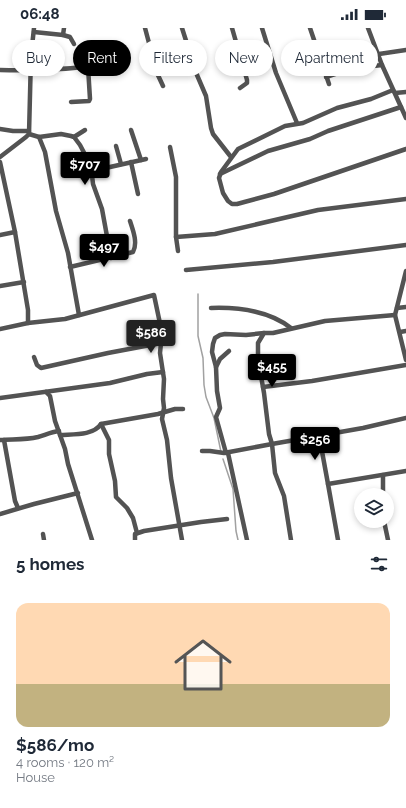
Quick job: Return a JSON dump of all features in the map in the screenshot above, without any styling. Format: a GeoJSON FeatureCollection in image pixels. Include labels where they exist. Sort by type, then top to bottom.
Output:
{"type":"FeatureCollection","features":[{"type":"Feature","properties":{"kind":"street"},"geometry":{"type":"LineString","coordinates":[[63,35],[64,28]]}},
{"type":"Feature","properties":{"kind":"street"},"geometry":{"type":"LineString","coordinates":[[145,28],[162,86]]}},
{"type":"Feature","properties":{"kind":"street"},"geometry":{"type":"LineString","coordinates":[[182,28],[197,75],[206,96],[211,128],[231,157]]}},
{"type":"Feature","properties":{"kind":"street"},"geometry":{"type":"LineString","coordinates":[[232,28],[247,82],[240,88]]}},
{"type":"Feature","properties":{"kind":"street"},"geometry":{"type":"LineString","coordinates":[[262,28],[276,73],[297,124]]}},
{"type":"Feature","properties":{"kind":"street"},"geometry":{"type":"LineString","coordinates":[[310,28],[329,84]]}},
{"type":"Feature","properties":{"kind":"street"},"geometry":{"type":"LineString","coordinates":[[368,28],[382,65],[406,118]]}},
{"type":"Feature","properties":{"kind":"street"},"geometry":{"type":"LineString","coordinates":[[33,40],[34,30],[70,37],[73,42]]}},
{"type":"Feature","properties":{"kind":"street"},"geometry":{"type":"LineString","coordinates":[[379,54],[406,50]]}},
{"type":"Feature","properties":{"kind":"street"},"geometry":{"type":"LineString","coordinates":[[326,77],[341,72],[356,71],[365,67],[382,65]]}},
{"type":"Feature","properties":{"kind":"street"},"geometry":{"type":"LineString","coordinates":[[0,70],[12,70]]}},
{"type":"Feature","properties":{"kind":"street"},"geometry":{"type":"LineString","coordinates":[[0,157],[26,137],[29,132],[31,76]]}},
{"type":"Feature","properties":{"kind":"street"},"geometry":{"type":"LineString","coordinates":[[72,102],[88,101],[90,99],[89,76]]}},
{"type":"Feature","properties":{"kind":"street"},"geometry":{"type":"LineString","coordinates":[[406,92],[394,92],[337,108],[303,123],[285,126],[238,149],[231,157],[219,178],[223,193],[228,201],[232,204],[238,204],[274,194],[406,149]]}},
{"type":"Feature","properties":{"kind":"street"},"geometry":{"type":"LineString","coordinates":[[220,174],[268,151],[310,139],[326,132],[401,107]]}},
{"type":"Feature","properties":{"kind":"street"},"geometry":{"type":"LineString","coordinates":[[0,129],[13,132],[29,132],[39,138],[45,152],[56,212],[70,267],[79,314]]}},
{"type":"Feature","properties":{"kind":"street"},"geometry":{"type":"LineString","coordinates":[[74,137],[85,130]]}},
{"type":"Feature","properties":{"kind":"street"},"geometry":{"type":"LineString","coordinates":[[92,170],[143,160],[131,130]]}},
{"type":"Feature","properties":{"kind":"street"},"geometry":{"type":"LineString","coordinates":[[39,138],[61,134],[74,137],[86,154],[92,170],[93,184],[102,209],[111,258]]}},
{"type":"Feature","properties":{"kind":"street"},"geometry":{"type":"LineString","coordinates":[[116,146],[121,164]]}},
{"type":"Feature","properties":{"kind":"street"},"geometry":{"type":"LineString","coordinates":[[170,147],[176,177],[176,237],[178,251]]}},
{"type":"Feature","properties":{"kind":"street"},"geometry":{"type":"LineString","coordinates":[[0,162],[24,282],[28,310],[28,323]]}},
{"type":"Feature","properties":{"kind":"street"},"geometry":{"type":"LineString","coordinates":[[131,162],[138,194]]}},
{"type":"Feature","properties":{"kind":"street"},"geometry":{"type":"LineString","coordinates":[[176,237],[215,234],[318,210],[406,199]]}},
{"type":"Feature","properties":{"kind":"street"},"geometry":{"type":"LineString","coordinates":[[70,267],[133,252],[134,231],[130,221]]}},
{"type":"Feature","properties":{"kind":"street"},"geometry":{"type":"LineString","coordinates":[[0,235],[15,232]]}},
{"type":"Feature","properties":{"kind":"street"},"geometry":{"type":"LineString","coordinates":[[186,270],[273,262],[406,245]]}},
{"type":"Feature","properties":{"kind":"street"},"geometry":{"type":"LineString","coordinates":[[406,271],[395,315],[406,360]]}},
{"type":"Feature","properties":{"kind":"street"},"geometry":{"type":"LineString","coordinates":[[0,286],[24,282]]}},
{"type":"Feature","properties":{"kind":"street"},"geometry":{"type":"LineString","coordinates":[[0,329],[28,323],[66,319],[79,314],[154,295],[162,333],[160,353],[163,372],[162,419],[167,440],[171,478],[182,540]]}},
{"type":"Feature","properties":{"kind":"street"},"geometry":{"type":"LineString","coordinates":[[211,308],[222,307],[267,314],[292,328]]}},
{"type":"Feature","properties":{"kind":"street"},"geometry":{"type":"LineString","coordinates":[[397,308],[406,307]]}},
{"type":"Feature","properties":{"kind":"street"},"geometry":{"type":"LineString","coordinates":[[247,540],[227,453],[216,417],[220,408],[217,390],[216,367],[212,352],[213,344],[216,338],[225,334],[246,335],[273,333],[340,319],[395,315]]}},
{"type":"Feature","properties":{"kind":"street"},"geometry":{"type":"LineString","coordinates":[[400,332],[406,331]]}},
{"type":"Feature","properties":{"kind":"street"},"geometry":{"type":"LineString","coordinates":[[264,333],[258,343],[258,351],[266,415],[272,444],[275,473],[284,496],[291,540]]}},
{"type":"Feature","properties":{"kind":"street"},"geometry":{"type":"LineString","coordinates":[[34,358],[37,365],[41,368],[108,353],[161,344]]}},
{"type":"Feature","properties":{"kind":"street"},"geometry":{"type":"LineString","coordinates":[[216,367],[220,359],[229,351]]}},
{"type":"Feature","properties":{"kind":"street"},"geometry":{"type":"LineString","coordinates":[[263,387],[312,382],[406,365]]}},
{"type":"Feature","properties":{"kind":"street"},"geometry":{"type":"LineString","coordinates":[[0,398],[110,383],[147,374],[163,372]]}},
{"type":"Feature","properties":{"kind":"street"},"geometry":{"type":"LineString","coordinates":[[46,392],[50,396],[92,540]]}},
{"type":"Feature","properties":{"kind":"street"},"geometry":{"type":"LineString","coordinates":[[18,508],[9,463],[2,440],[38,437],[48,433],[85,433],[98,429],[101,424],[163,413],[175,409],[183,409]]}},
{"type":"Feature","properties":{"kind":"street"},"geometry":{"type":"LineString","coordinates":[[202,451],[227,453],[363,428],[406,418]]}},
{"type":"Feature","properties":{"kind":"street"},"geometry":{"type":"LineString","coordinates":[[101,424],[108,440],[116,496],[127,508],[133,518],[137,533],[134,540]]}},
{"type":"Feature","properties":{"kind":"street"},"geometry":{"type":"LineString","coordinates":[[319,435],[338,540]]}},
{"type":"Feature","properties":{"kind":"street"},"geometry":{"type":"LineString","coordinates":[[328,484],[406,471]]}},
{"type":"Feature","properties":{"kind":"street"},"geometry":{"type":"LineString","coordinates":[[382,488],[383,475]]}},
{"type":"Feature","properties":{"kind":"street"},"geometry":{"type":"LineString","coordinates":[[0,514],[78,493]]}},
{"type":"Feature","properties":{"kind":"street"},"geometry":{"type":"LineString","coordinates":[[137,533],[180,525],[226,519]]}},
{"type":"Feature","properties":{"kind":"street"},"geometry":{"type":"LineString","coordinates":[[385,528],[388,540]]}},
{"type":"Feature","properties":{"kind":"street"},"geometry":{"type":"LineString","coordinates":[[43,534],[44,540]]}},
{"type":"Feature","properties":{"kind":"waterway"},"geometry":{"type":"LineString","coordinates":[[198,294],[198,336],[203,358],[204,385],[206,397],[214,418],[221,452]]}},
{"type":"Feature","properties":{"kind":"waterway"},"geometry":{"type":"LineString","coordinates":[[223,459],[233,489],[238,540]]}}]}
